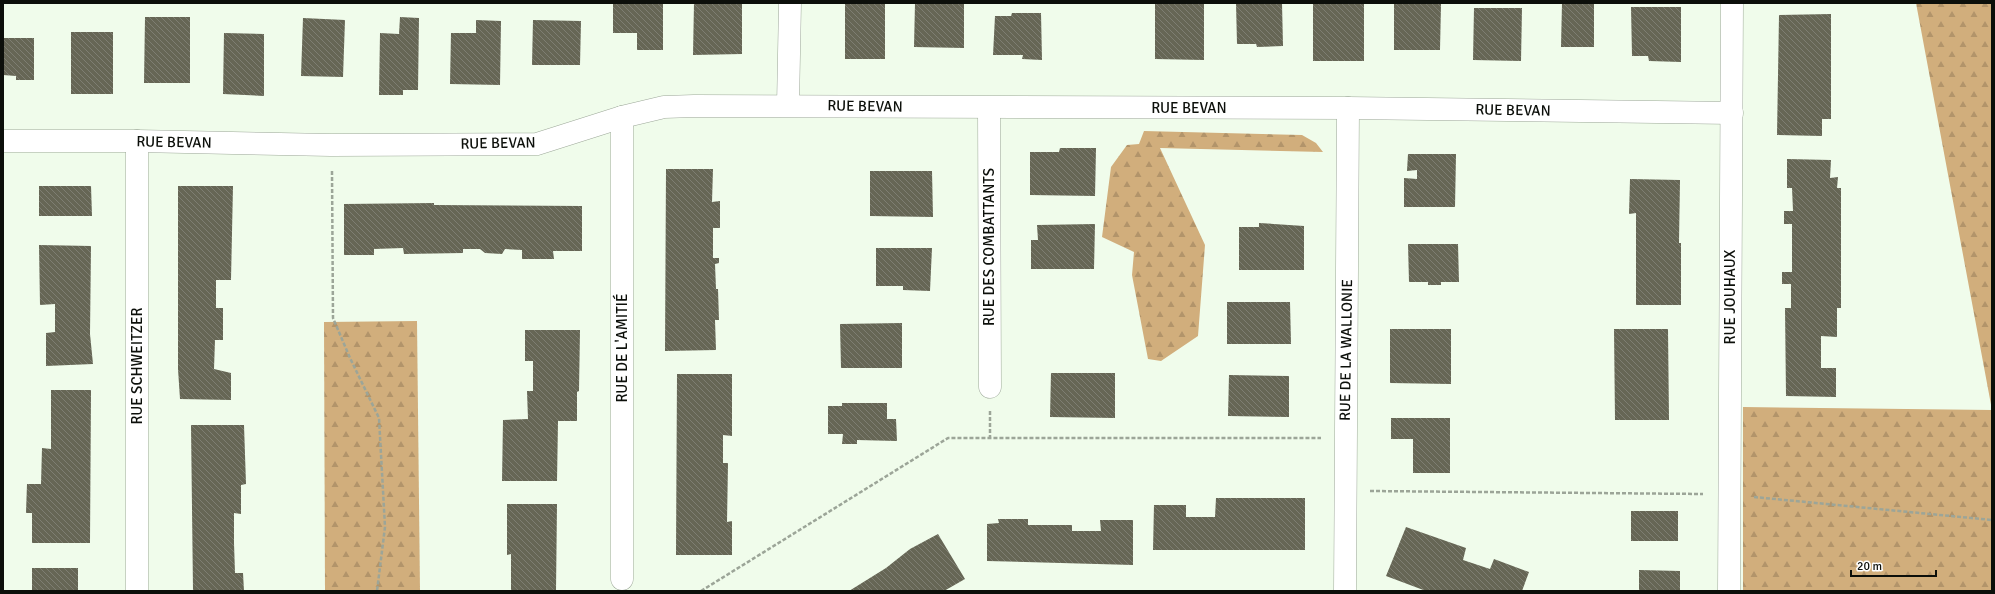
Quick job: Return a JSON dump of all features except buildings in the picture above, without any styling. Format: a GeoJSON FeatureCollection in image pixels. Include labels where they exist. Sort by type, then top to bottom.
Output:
{"type":"FeatureCollection","features":[{"type":"Feature","properties":{"kind":"street"},"geometry":{"type":"LineString","coordinates":[[788,105],[790,3]]}},
{"type":"Feature","properties":{"kind":"street","name":"RUE JOUHAUX"},"geometry":{"type":"LineString","coordinates":[[1729,591],[1732,3]]}},
{"type":"Feature","properties":{"kind":"street","name":"RUE BEVAN"},"geometry":{"type":"LineString","coordinates":[[3,141],[137,141],[331,145],[537,144],[622,117],[664,106],[788,105],[989,108],[1348,108],[1732,113]]}},
{"type":"Feature","properties":{"kind":"street","name":"RUE DES COMBATTANTS"},"geometry":{"type":"LineString","coordinates":[[989,108],[990,387]]}},
{"type":"Feature","properties":{"kind":"street","name":"RUE DE LA WALLONIE"},"geometry":{"type":"LineString","coordinates":[[1345,591],[1348,108]]}},
{"type":"Feature","properties":{"kind":"street","name":"RUE DE L'AMITIÉ"},"geometry":{"type":"LineString","coordinates":[[622,117],[622,579]]}},
{"type":"Feature","properties":{"kind":"street","name":"RUE SCHWEITZER"},"geometry":{"type":"LineString","coordinates":[[136,591],[137,141]]}},
{"type":"Feature","properties":{"kind":"path"},"geometry":{"type":"LineString","coordinates":[[331,145],[333,318],[350,358],[379,418],[385,527],[377,591]]}},
{"type":"Feature","properties":{"kind":"path"},"geometry":{"type":"LineString","coordinates":[[701,591],[948,438],[1345,438]]}},
{"type":"Feature","properties":{"kind":"path"},"geometry":{"type":"LineString","coordinates":[[1346,491],[1729,494],[1992,520]]}},
{"type":"Feature","properties":{"kind":"green space"},"geometry":{"type":"Polygon","coordinates":[[[1916,3],[1992,3],[1992,410],[1916,3]]]}},
{"type":"Feature","properties":{"kind":"green space"},"geometry":{"type":"Polygon","coordinates":[[[1144,131],[1302,135],[1316,143],[1323,152],[1160,148],[1205,245],[1198,336],[1161,361],[1148,359],[1132,275],[1134,252],[1102,237],[1111,167],[1127,145],[1139,144],[1144,131]]]}},
{"type":"Feature","properties":{"kind":"green space"},"geometry":{"type":"Polygon","coordinates":[[[417,321],[420,591],[325,591],[324,322],[417,321]]]}},
{"type":"Feature","properties":{"kind":"green space"},"geometry":{"type":"Polygon","coordinates":[[[1743,407],[1992,410],[1992,591],[1743,591],[1743,407]]]}}]}
